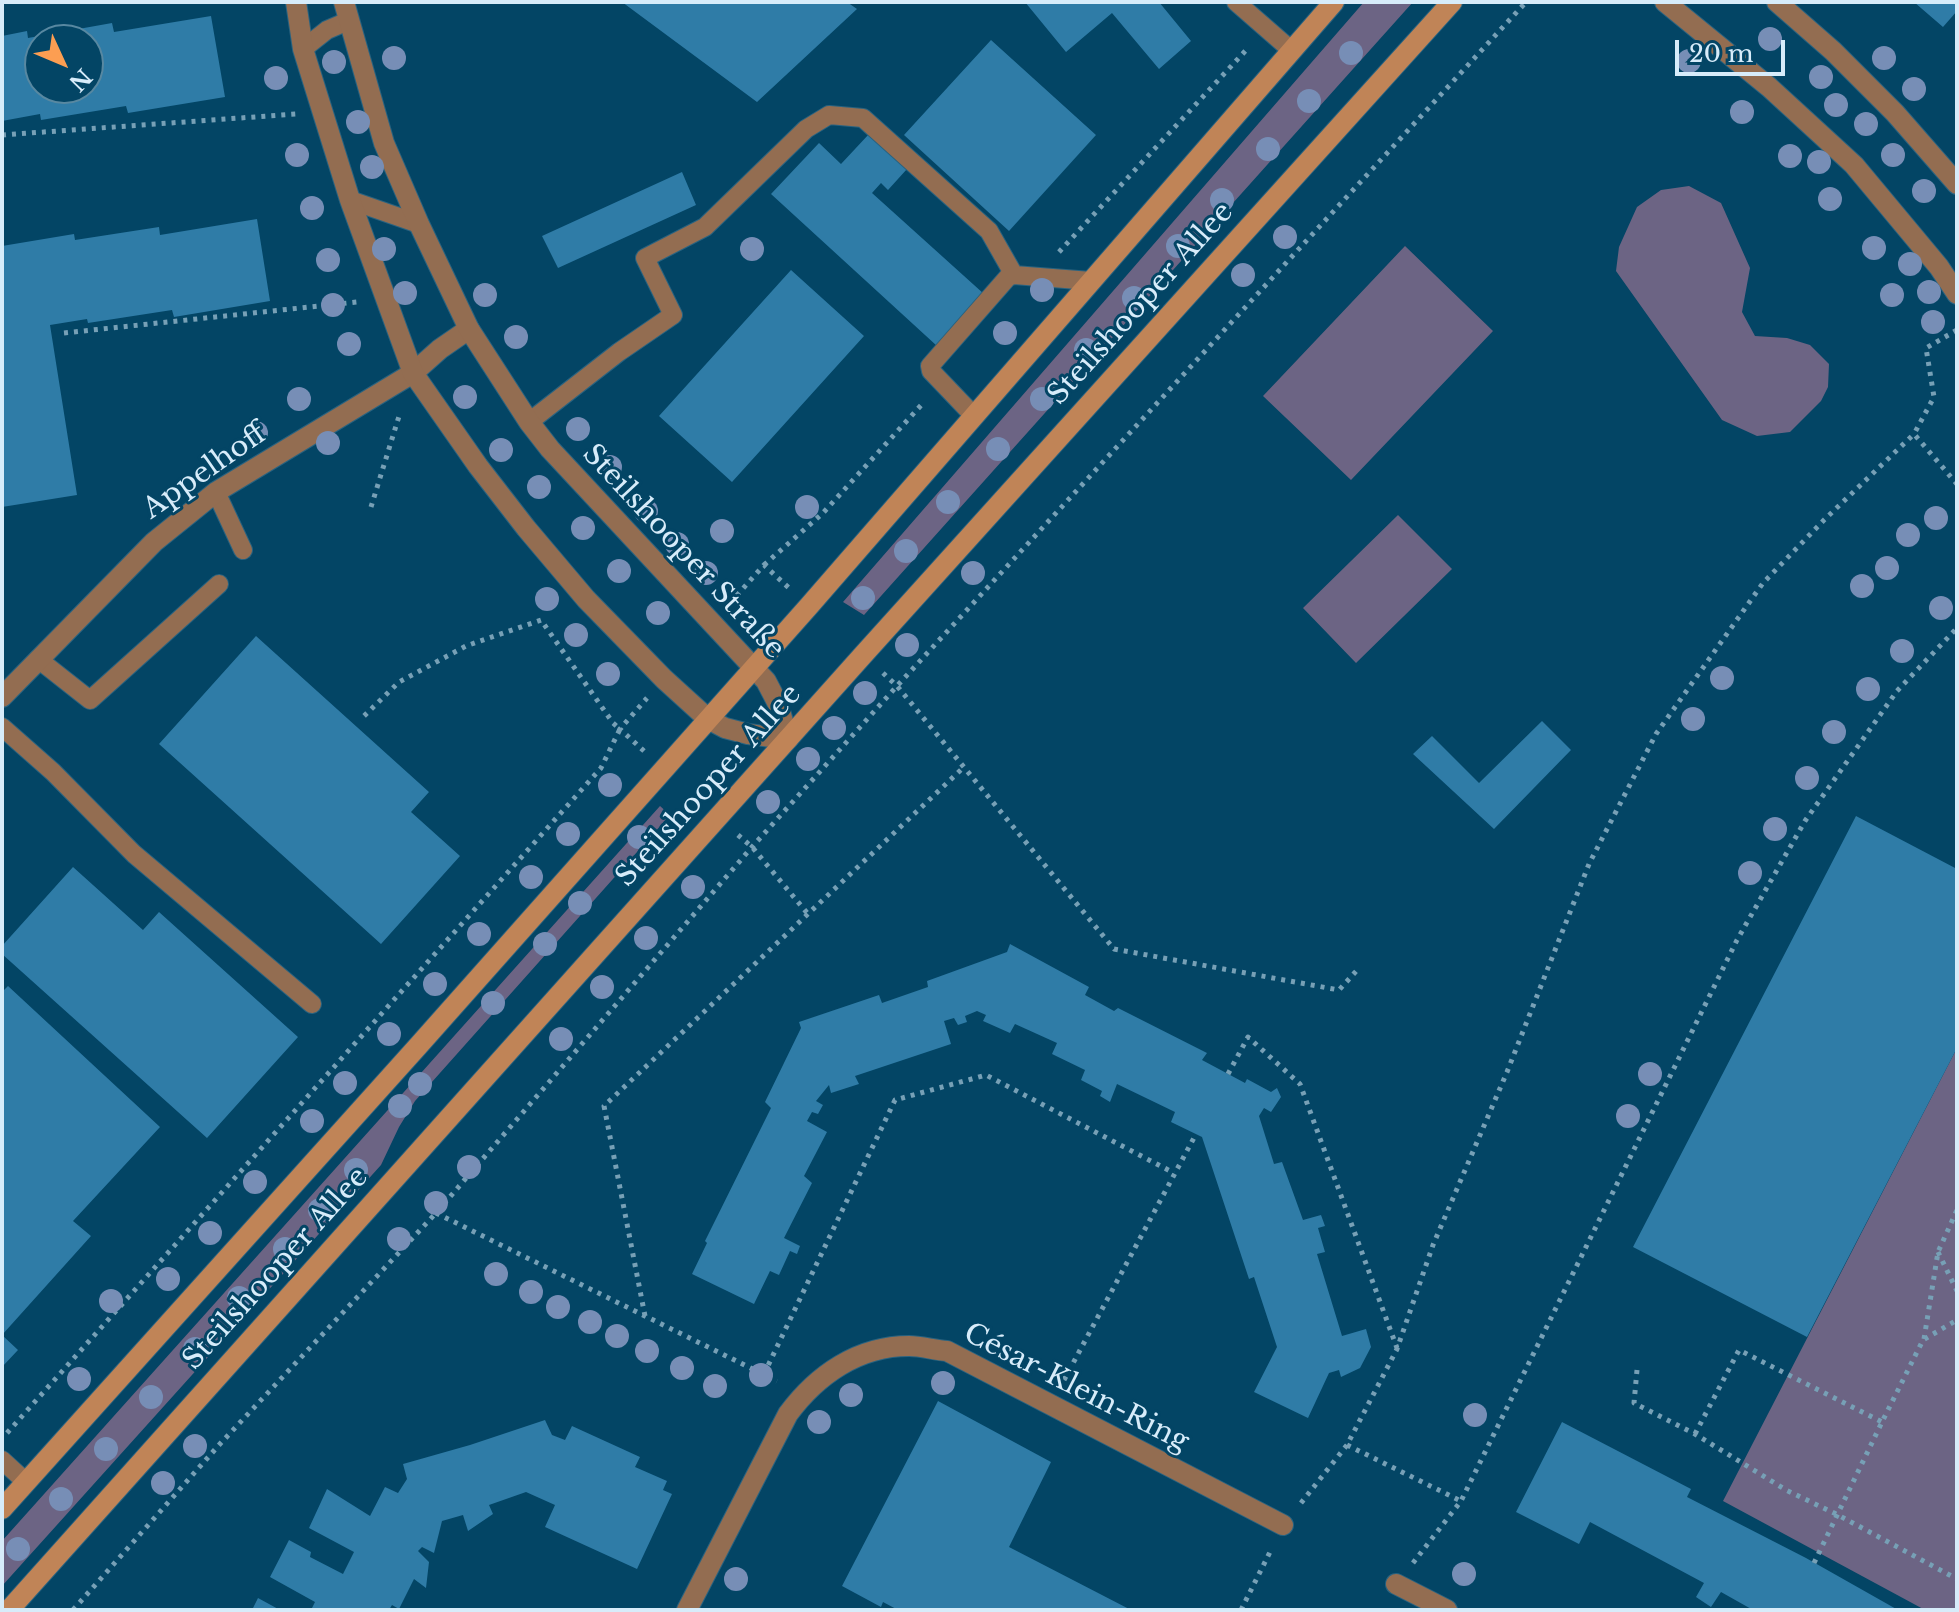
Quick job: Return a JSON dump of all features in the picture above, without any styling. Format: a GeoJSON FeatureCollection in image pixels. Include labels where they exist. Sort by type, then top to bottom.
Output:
{"type":"FeatureCollection","features":[{"type":"Feature","properties":{"kind":"main road","name":"Steilshooper Allee"},"geometry":{"type":"LineString","coordinates":[[9,1610],[1452,2]]}},
{"type":"Feature","properties":{"kind":"main road","name":"Steilshooper Allee"},"geometry":{"type":"LineString","coordinates":[[2,1509],[755,667],[1291,50],[1323,6]]}},
{"type":"Feature","properties":{"kind":"street"},"geometry":{"type":"LineString","coordinates":[[296,2],[303,49],[350,200],[413,373],[526,528],[586,599],[664,679],[708,719],[725,728],[788,739]]}},
{"type":"Feature","properties":{"kind":"street"},"geometry":{"type":"LineString","coordinates":[[1665,2],[1769,87],[1854,165],[1939,267],[1957,294]]}},
{"type":"Feature","properties":{"kind":"street"},"geometry":{"type":"LineString","coordinates":[[1777,2],[1833,51],[1895,113],[1957,184]]}},
{"type":"Feature","properties":{"kind":"street","name":"Steilshooper Straße"},"geometry":{"type":"LineString","coordinates":[[346,12],[384,143],[469,329],[529,422],[572,473],[766,681],[778,704],[788,739]]}},
{"type":"Feature","properties":{"kind":"street","name":"Appelhoff"},"geometry":{"type":"LineString","coordinates":[[2,697],[154,542],[216,492],[413,373],[469,329]]}},
{"type":"Feature","properties":{"kind":"street","name":"César-Klein-Ring"},"geometry":{"type":"LineString","coordinates":[[687,1610],[788,1414],[803,1394],[834,1368],[871,1351],[909,1346],[947,1351],[1283,1525]]}},
{"type":"Feature","properties":{"kind":"street"},"geometry":{"type":"LineString","coordinates":[[1396,1584],[1447,1610]]}},
{"type":"Feature","properties":{"kind":"lane"},"geometry":{"type":"LineString","coordinates":[[1236,2],[1291,50]]}},
{"type":"Feature","properties":{"kind":"lane"},"geometry":{"type":"LineString","coordinates":[[303,49],[346,12]]}},
{"type":"Feature","properties":{"kind":"lane"},"geometry":{"type":"LineString","coordinates":[[529,422],[619,352],[673,315],[645,258],[705,227],[806,129],[829,115],[863,118],[989,231],[1014,275]]}},
{"type":"Feature","properties":{"kind":"lane"},"geometry":{"type":"LineString","coordinates":[[350,200],[419,224]]}},
{"type":"Feature","properties":{"kind":"lane"},"geometry":{"type":"LineString","coordinates":[[974,416],[931,371],[930,366],[1008,277],[1091,281]]}},
{"type":"Feature","properties":{"kind":"lane"},"geometry":{"type":"LineString","coordinates":[[216,492],[243,550]]}},
{"type":"Feature","properties":{"kind":"lane"},"geometry":{"type":"LineString","coordinates":[[38,659],[90,700],[219,584]]}},
{"type":"Feature","properties":{"kind":"lane"},"geometry":{"type":"LineString","coordinates":[[2,727],[53,772],[134,854],[312,1004]]}},
{"type":"Feature","properties":{"kind":"lane"},"geometry":{"type":"LineString","coordinates":[[2,1460],[26,1482]]}},
{"type":"Feature","properties":{"kind":"path"},"geometry":{"type":"LineString","coordinates":[[73,1610],[219,1445],[436,1213],[752,847],[897,686],[1526,2]]}},
{"type":"Feature","properties":{"kind":"path"},"geometry":{"type":"LineString","coordinates":[[2,135],[323,112]]}},
{"type":"Feature","properties":{"kind":"path"},"geometry":{"type":"LineString","coordinates":[[64,333],[385,299]]}},
{"type":"Feature","properties":{"kind":"path"},"geometry":{"type":"LineString","coordinates":[[1241,1610],[1283,1525],[1347,1445],[1397,1349],[1433,1245],[1507,1072],[1589,864],[1656,734],[1763,583],[1914,434],[1934,397],[1926,348],[1957,330]]}},
{"type":"Feature","properties":{"kind":"path"},"geometry":{"type":"LineString","coordinates":[[371,507],[413,373]]}},
{"type":"Feature","properties":{"kind":"path"},"geometry":{"type":"LineString","coordinates":[[1914,434],[1957,484]]}},
{"type":"Feature","properties":{"kind":"path"},"geometry":{"type":"LineString","coordinates":[[737,595],[764,565],[780,580]]}},
{"type":"Feature","properties":{"kind":"path"},"geometry":{"type":"LineString","coordinates":[[363,717],[399,682],[466,646],[541,620],[613,723],[644,751]]}},
{"type":"Feature","properties":{"kind":"path"},"geometry":{"type":"LineString","coordinates":[[1396,1584],[1461,1501],[1737,940],[1805,821],[1897,691],[1957,628]]}},
{"type":"Feature","properties":{"kind":"path"},"geometry":{"type":"LineString","coordinates":[[879,670],[897,686],[1114,949],[1339,990],[1359,968]]}},
{"type":"Feature","properties":{"kind":"path"},"geometry":{"type":"LineString","coordinates":[[2,1439],[601,768],[620,729],[647,698]]}},
{"type":"Feature","properties":{"kind":"path"},"geometry":{"type":"LineString","coordinates":[[645,1316],[604,1106],[964,767]]}},
{"type":"Feature","properties":{"kind":"path"},"geometry":{"type":"LineString","coordinates":[[752,847],[808,914]]}},
{"type":"Feature","properties":{"kind":"path"},"geometry":{"type":"LineString","coordinates":[[1228,1074],[1248,1037],[1300,1084],[1397,1349]]}},
{"type":"Feature","properties":{"kind":"path"},"geometry":{"type":"LineString","coordinates":[[764,1374],[895,1100],[986,1075],[1174,1173]]}},
{"type":"Feature","properties":{"kind":"path"},"geometry":{"type":"LineString","coordinates":[[1051,1405],[1196,1134]]}},
{"type":"Feature","properties":{"kind":"path"},"geometry":{"type":"LineString","coordinates":[[1814,1563],[1923,1340],[1938,1252],[1957,1210]]}},
{"type":"Feature","properties":{"kind":"path"},"geometry":{"type":"LineString","coordinates":[[436,1213],[803,1394]]}},
{"type":"Feature","properties":{"kind":"path"},"geometry":{"type":"LineString","coordinates":[[1938,1252],[1957,1291]]}},
{"type":"Feature","properties":{"kind":"path"},"geometry":{"type":"LineString","coordinates":[[1923,1340],[1957,1320]]}},
{"type":"Feature","properties":{"kind":"path"},"geometry":{"type":"LineString","coordinates":[[1695,1434],[1739,1350],[1882,1422]]}},
{"type":"Feature","properties":{"kind":"path"},"geometry":{"type":"LineString","coordinates":[[1637,1370],[1634,1403],[1695,1434],[1786,1490],[1957,1579]]}},
{"type":"Feature","properties":{"kind":"path"},"geometry":{"type":"LineString","coordinates":[[1347,1445],[1461,1501]]}},
{"type":"Feature","properties":{"kind":"shaded area"},"geometry":{"type":"Polygon","coordinates":[[[1364,2],[1413,2],[864,615],[843,602],[1364,2]]]}},
{"type":"Feature","properties":{"kind":"shaded area"},"geometry":{"type":"Polygon","coordinates":[[[1689,186],[1721,203],[1750,268],[1742,312],[1755,336],[1787,338],[1810,345],[1829,364],[1828,387],[1821,401],[1790,432],[1757,436],[1722,420],[1616,271],[1619,247],[1637,207],[1661,190],[1689,186]]]}},
{"type":"Feature","properties":{"kind":"shaded area"},"geometry":{"type":"Polygon","coordinates":[[[1405,246],[1493,331],[1351,480],[1263,396],[1405,246]]]}},
{"type":"Feature","properties":{"kind":"shaded area"},"geometry":{"type":"Polygon","coordinates":[[[1398,515],[1452,569],[1356,663],[1303,608],[1398,515]]]}},
{"type":"Feature","properties":{"kind":"shaded area"},"geometry":{"type":"Polygon","coordinates":[[[660,806],[670,815],[415,1101],[381,1165],[2,1586],[2,1541],[660,806]]]}},
{"type":"Feature","properties":{"kind":"shaded area"},"geometry":{"type":"Polygon","coordinates":[[[1957,1048],[1957,1610],[1925,1610],[1723,1501],[1957,1048]]]}},
{"type":"Feature","properties":{"kind":"building"},"geometry":{"type":"Polygon","coordinates":[[[622,2],[847,2],[857,9],[757,102],[622,2]]]}},
{"type":"Feature","properties":{"kind":"building"},"geometry":{"type":"Polygon","coordinates":[[[1025,2],[1159,2],[1191,41],[1159,69],[1112,13],[1066,52],[1025,2]]]}},
{"type":"Feature","properties":{"kind":"building"},"geometry":{"type":"Polygon","coordinates":[[[1914,2],[1957,2],[1957,11],[1943,27],[1914,2]]]}},
{"type":"Feature","properties":{"kind":"building"},"geometry":{"type":"Polygon","coordinates":[[[211,16],[225,97],[128,113],[126,106],[41,120],[40,114],[2,121],[2,36],[24,32],[24,104],[104,104],[104,24],[112,23],[114,32],[211,16]]]}},
{"type":"Feature","properties":{"kind":"building"},"geometry":{"type":"Polygon","coordinates":[[[991,40],[1096,135],[1009,231],[904,135],[991,40]]]}},
{"type":"Feature","properties":{"kind":"building"},"geometry":{"type":"Polygon","coordinates":[[[869,134],[907,169],[888,190],[881,183],[872,193],[984,294],[937,346],[771,194],[819,143],[841,164],[869,134]]]}},
{"type":"Feature","properties":{"kind":"building"},"geometry":{"type":"Polygon","coordinates":[[[682,172],[696,205],[558,268],[542,236],[682,172]]]}},
{"type":"Feature","properties":{"kind":"building"},"geometry":{"type":"Polygon","coordinates":[[[257,219],[270,301],[174,317],[172,310],[88,323],[87,319],[50,325],[77,495],[2,507],[2,246],[74,234],[75,240],[159,227],[160,235],[257,219]]]}},
{"type":"Feature","properties":{"kind":"building"},"geometry":{"type":"Polygon","coordinates":[[[791,270],[864,336],[732,482],[659,416],[791,270]]]}},
{"type":"Feature","properties":{"kind":"building"},"geometry":{"type":"Polygon","coordinates":[[[256,636],[429,792],[411,812],[460,856],[381,944],[159,744],[256,636]]]}},
{"type":"Feature","properties":{"kind":"building"},"geometry":{"type":"Polygon","coordinates":[[[1542,721],[1571,750],[1494,829],[1413,754],[1432,736],[1479,783],[1542,721]]]}},
{"type":"Feature","properties":{"kind":"building"},"geometry":{"type":"Polygon","coordinates":[[[1856,816],[1957,869],[1957,1048],[1807,1337],[1633,1247],[1856,816]]]}},
{"type":"Feature","properties":{"kind":"building"},"geometry":{"type":"Polygon","coordinates":[[[73,867],[143,930],[159,912],[298,1037],[207,1138],[2,954],[2,946],[73,867]]]}},
{"type":"Feature","properties":{"kind":"building"},"geometry":{"type":"Polygon","coordinates":[[[1010,944],[1089,987],[1085,995],[1114,1011],[1118,1008],[1207,1053],[1202,1060],[1245,1083],[1247,1079],[1271,1092],[1277,1088],[1281,1097],[1271,1112],[1264,1108],[1259,1116],[1274,1164],[1282,1162],[1303,1220],[1321,1215],[1325,1226],[1318,1228],[1325,1252],[1317,1254],[1342,1336],[1366,1329],[1371,1347],[1360,1368],[1341,1377],[1339,1370],[1329,1373],[1308,1418],[1254,1392],[1277,1347],[1254,1277],[1249,1279],[1202,1137],[1171,1122],[1175,1112],[1117,1084],[1110,1102],[1100,1096],[1102,1091],[1081,1080],[1085,1070],[1052,1054],[1057,1043],[1015,1024],[1010,1033],[983,1021],[986,1015],[977,1011],[965,1016],[967,1022],[958,1025],[954,1018],[944,1021],[951,1044],[855,1076],[859,1084],[831,1093],[829,1085],[816,1101],[823,1105],[818,1114],[812,1112],[807,1121],[827,1132],[804,1176],[812,1183],[784,1238],[800,1246],[797,1254],[790,1251],[779,1275],[770,1271],[754,1304],[692,1274],[707,1243],[705,1241],[771,1108],[765,1102],[801,1028],[799,1022],[879,995],[882,1003],[928,987],[927,981],[1007,952],[1010,944]]]}},
{"type":"Feature","properties":{"kind":"building"},"geometry":{"type":"Polygon","coordinates":[[[8,986],[160,1127],[73,1221],[91,1236],[2,1335],[2,992],[8,986]]]}},
{"type":"Feature","properties":{"kind":"building"},"geometry":{"type":"Polygon","coordinates":[[[2,1335],[18,1350],[2,1367],[2,1335]]]}},
{"type":"Feature","properties":{"kind":"building"},"geometry":{"type":"Polygon","coordinates":[[[938,1401],[1051,1462],[1009,1547],[1131,1610],[898,1610],[883,1602],[881,1607],[842,1586],[938,1401]]]}},
{"type":"Feature","properties":{"kind":"building"},"geometry":{"type":"Polygon","coordinates":[[[545,1420],[552,1435],[565,1440],[572,1426],[640,1457],[635,1467],[667,1481],[663,1490],[672,1494],[637,1569],[545,1527],[555,1505],[526,1492],[489,1505],[493,1514],[468,1531],[463,1515],[442,1521],[434,1553],[422,1547],[418,1551],[429,1562],[426,1588],[414,1579],[399,1609],[392,1605],[389,1610],[311,1610],[315,1602],[270,1577],[289,1540],[311,1552],[310,1557],[343,1574],[354,1552],[309,1528],[327,1489],[370,1516],[385,1487],[398,1493],[407,1479],[403,1464],[545,1420]]]}},
{"type":"Feature","properties":{"kind":"building"},"geometry":{"type":"Polygon","coordinates":[[[1562,1422],[1691,1489],[1687,1497],[1806,1558],[1898,1610],[1753,1610],[1721,1592],[1711,1607],[1696,1597],[1704,1583],[1590,1522],[1579,1544],[1516,1512],[1562,1422]]]}},
{"type":"Feature","properties":{"kind":"building"},"geometry":{"type":"Polygon","coordinates":[[[258,1598],[280,1610],[252,1610],[258,1598]]]}}]}
